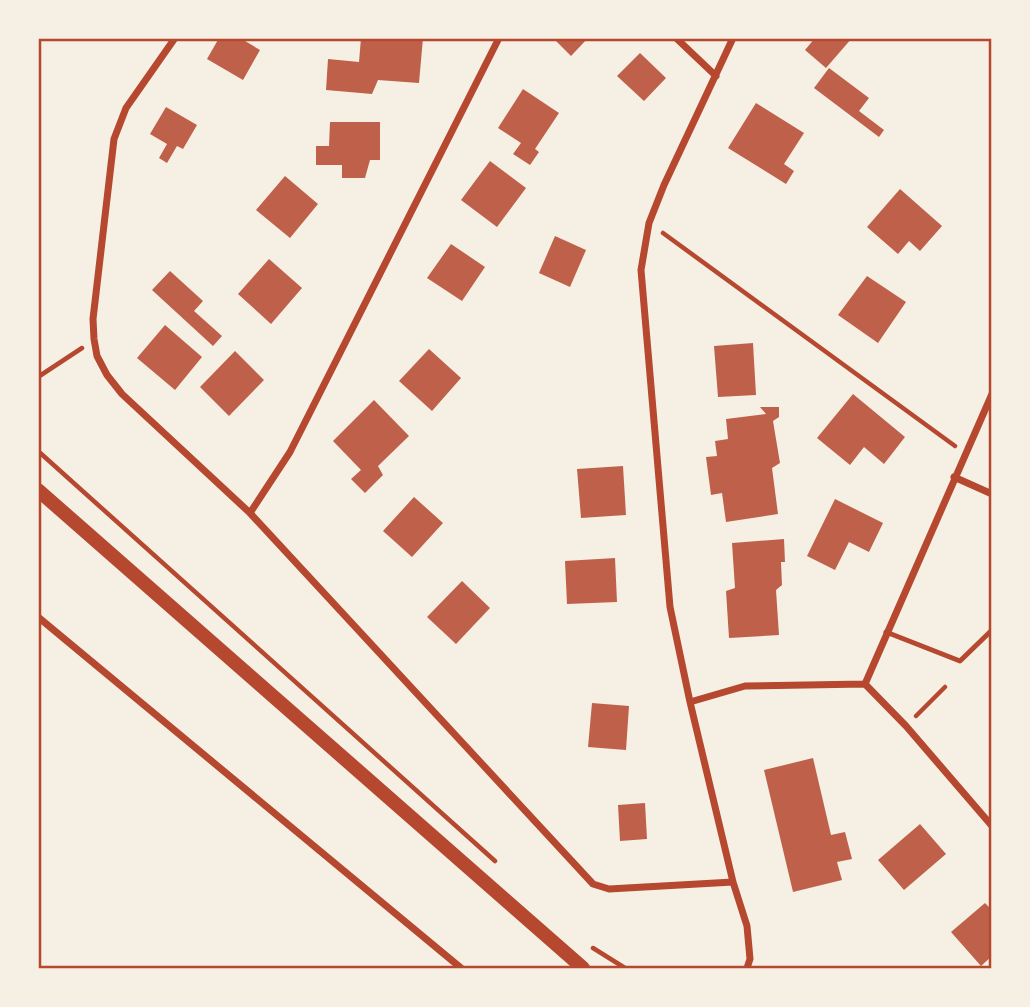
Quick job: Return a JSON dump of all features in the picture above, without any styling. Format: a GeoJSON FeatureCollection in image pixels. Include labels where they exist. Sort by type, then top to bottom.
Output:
{"type":"FeatureCollection","features":[{"type":"Feature","properties":{"kind":"main road"},"geometry":{"type":"LineString","coordinates":[[38,489],[583,968]]}},
{"type":"Feature","properties":{"kind":"street"},"geometry":{"type":"LineString","coordinates":[[175,38],[126,108],[114,138],[93,319],[97,356],[102,366],[122,394],[250,513],[593,884],[608,889],[733,882]]}},
{"type":"Feature","properties":{"kind":"street"},"geometry":{"type":"LineString","coordinates":[[250,513],[290,452],[499,38]]}},
{"type":"Feature","properties":{"kind":"street"},"geometry":{"type":"LineString","coordinates":[[676,38],[716,76]]}},
{"type":"Feature","properties":{"kind":"street"},"geometry":{"type":"LineString","coordinates":[[733,38],[649,223],[641,271],[670,607],[733,882],[747,926],[750,959],[747,968]]}},
{"type":"Feature","properties":{"kind":"street"},"geometry":{"type":"LineString","coordinates":[[864,684],[992,394]]}},
{"type":"Feature","properties":{"kind":"street"},"geometry":{"type":"LineString","coordinates":[[954,477],[992,494]]}},
{"type":"Feature","properties":{"kind":"street"},"geometry":{"type":"LineString","coordinates":[[38,617],[461,968]]}},
{"type":"Feature","properties":{"kind":"street"},"geometry":{"type":"LineString","coordinates":[[690,702],[745,686],[864,684],[906,726],[992,826]]}},
{"type":"Feature","properties":{"kind":"lane"},"geometry":{"type":"LineString","coordinates":[[886,632],[960,661],[992,630]]}},
{"type":"Feature","properties":{"kind":"path"},"geometry":{"type":"LineString","coordinates":[[649,223],[965,452]]}},
{"type":"Feature","properties":{"kind":"path"},"geometry":{"type":"LineString","coordinates":[[38,377],[94,339]]}},
{"type":"Feature","properties":{"kind":"path"},"geometry":{"type":"LineString","coordinates":[[38,451],[505,870]]}},
{"type":"Feature","properties":{"kind":"path"},"geometry":{"type":"LineString","coordinates":[[906,726],[945,687]]}},
{"type":"Feature","properties":{"kind":"path"},"geometry":{"type":"LineString","coordinates":[[587,945],[625,968]]}},
{"type":"Feature","properties":{"kind":"building"},"geometry":{"type":"Polygon","coordinates":[[[219,38],[240,38],[260,50],[243,80],[207,59],[219,38]]]}},
{"type":"Feature","properties":{"kind":"building"},"geometry":{"type":"Polygon","coordinates":[[[361,38],[423,38],[419,83],[378,80],[372,94],[326,90],[328,59],[359,62],[361,38]]]}},
{"type":"Feature","properties":{"kind":"building"},"geometry":{"type":"Polygon","coordinates":[[[553,38],[588,38],[571,56],[553,38]]]}},
{"type":"Feature","properties":{"kind":"building"},"geometry":{"type":"Polygon","coordinates":[[[815,38],[852,38],[826,68],[805,50],[815,38]]]}},
{"type":"Feature","properties":{"kind":"building"},"geometry":{"type":"Polygon","coordinates":[[[640,53],[666,78],[644,101],[617,76],[640,53]]]}},
{"type":"Feature","properties":{"kind":"building"},"geometry":{"type":"Polygon","coordinates":[[[829,68],[869,98],[859,111],[884,130],[879,137],[814,88],[829,68]]]}},
{"type":"Feature","properties":{"kind":"building"},"geometry":{"type":"Polygon","coordinates":[[[523,89],[559,113],[535,149],[539,152],[530,165],[513,154],[521,143],[498,128],[523,89]]]}},
{"type":"Feature","properties":{"kind":"building"},"geometry":{"type":"Polygon","coordinates":[[[756,103],[804,133],[784,164],[794,171],[786,184],[728,148],[756,103]]]}},
{"type":"Feature","properties":{"kind":"building"},"geometry":{"type":"Polygon","coordinates":[[[166,107],[197,125],[183,149],[177,146],[167,163],[159,158],[167,144],[150,134],[166,107]]]}},
{"type":"Feature","properties":{"kind":"building"},"geometry":{"type":"Polygon","coordinates":[[[330,122],[380,122],[380,160],[370,160],[365,178],[342,178],[342,165],[316,165],[316,146],[329,146],[330,122]]]}},
{"type":"Feature","properties":{"kind":"building"},"geometry":{"type":"Polygon","coordinates":[[[490,161],[526,188],[497,227],[461,200],[490,161]]]}},
{"type":"Feature","properties":{"kind":"building"},"geometry":{"type":"Polygon","coordinates":[[[285,176],[318,204],[290,238],[256,210],[285,176]]]}},
{"type":"Feature","properties":{"kind":"building"},"geometry":{"type":"Polygon","coordinates":[[[900,189],[942,226],[920,251],[909,241],[898,254],[867,227],[900,189]]]}},
{"type":"Feature","properties":{"kind":"building"},"geometry":{"type":"Polygon","coordinates":[[[555,236],[586,250],[570,287],[539,273],[555,236]]]}},
{"type":"Feature","properties":{"kind":"building"},"geometry":{"type":"Polygon","coordinates":[[[451,244],[485,267],[462,301],[427,278],[451,244]]]}},
{"type":"Feature","properties":{"kind":"building"},"geometry":{"type":"Polygon","coordinates":[[[269,259],[302,288],[271,324],[238,294],[269,259]]]}},
{"type":"Feature","properties":{"kind":"building"},"geometry":{"type":"Polygon","coordinates":[[[170,271],[203,301],[194,311],[222,336],[213,346],[152,290],[170,271]]]}},
{"type":"Feature","properties":{"kind":"building"},"geometry":{"type":"Polygon","coordinates":[[[867,276],[906,302],[878,343],[838,315],[867,276]]]}},
{"type":"Feature","properties":{"kind":"building"},"geometry":{"type":"Polygon","coordinates":[[[165,325],[202,357],[175,390],[137,358],[165,325]]]}},
{"type":"Feature","properties":{"kind":"building"},"geometry":{"type":"Polygon","coordinates":[[[753,343],[756,395],[718,397],[714,346],[753,343]]]}},
{"type":"Feature","properties":{"kind":"building"},"geometry":{"type":"Polygon","coordinates":[[[429,349],[461,378],[432,411],[399,381],[429,349]]]}},
{"type":"Feature","properties":{"kind":"building"},"geometry":{"type":"Polygon","coordinates":[[[235,351],[264,380],[229,416],[200,387],[235,351]]]}},
{"type":"Feature","properties":{"kind":"building"},"geometry":{"type":"Polygon","coordinates":[[[853,394],[905,437],[884,464],[864,447],[850,465],[817,438],[853,394]]]}},
{"type":"Feature","properties":{"kind":"building"},"geometry":{"type":"Polygon","coordinates":[[[374,400],[409,436],[378,466],[383,475],[365,493],[351,479],[361,470],[333,441],[374,400]]]}},
{"type":"Feature","properties":{"kind":"building"},"geometry":{"type":"Polygon","coordinates":[[[760,407],[779,407],[779,417],[773,421],[780,463],[772,468],[778,514],[726,522],[722,493],[711,495],[706,457],[717,456],[715,441],[728,439],[726,419],[766,414],[760,407]]]}},
{"type":"Feature","properties":{"kind":"building"},"geometry":{"type":"Polygon","coordinates":[[[623,466],[626,515],[581,518],[577,469],[623,466]]]}},
{"type":"Feature","properties":{"kind":"building"},"geometry":{"type":"Polygon","coordinates":[[[414,497],[443,523],[412,557],[383,531],[414,497]]]}},
{"type":"Feature","properties":{"kind":"building"},"geometry":{"type":"Polygon","coordinates":[[[835,499],[883,523],[869,552],[849,542],[835,570],[807,556],[835,499]]]}},
{"type":"Feature","properties":{"kind":"building"},"geometry":{"type":"Polygon","coordinates":[[[784,539],[782,585],[776,590],[779,635],[729,638],[726,591],[735,588],[732,543],[784,539]]]}},
{"type":"Feature","properties":{"kind":"building"},"geometry":{"type":"Polygon","coordinates":[[[615,558],[617,602],[567,604],[565,561],[615,558]]]}},
{"type":"Feature","properties":{"kind":"building"},"geometry":{"type":"Polygon","coordinates":[[[462,581],[490,608],[456,644],[427,617],[462,581]]]}},
{"type":"Feature","properties":{"kind":"building"},"geometry":{"type":"Polygon","coordinates":[[[592,703],[629,706],[626,750],[588,747],[592,703]]]}},
{"type":"Feature","properties":{"kind":"building"},"geometry":{"type":"Polygon","coordinates":[[[813,758],[831,835],[845,832],[852,859],[837,862],[842,880],[793,892],[764,770],[813,758]]]}},
{"type":"Feature","properties":{"kind":"building"},"geometry":{"type":"Polygon","coordinates":[[[645,803],[647,839],[620,841],[618,805],[645,803]]]}},
{"type":"Feature","properties":{"kind":"building"},"geometry":{"type":"Polygon","coordinates":[[[920,824],[946,854],[904,890],[878,860],[920,824]]]}},
{"type":"Feature","properties":{"kind":"building"},"geometry":{"type":"Polygon","coordinates":[[[985,903],[992,910],[992,956],[981,966],[951,932],[985,903]]]}}]}
